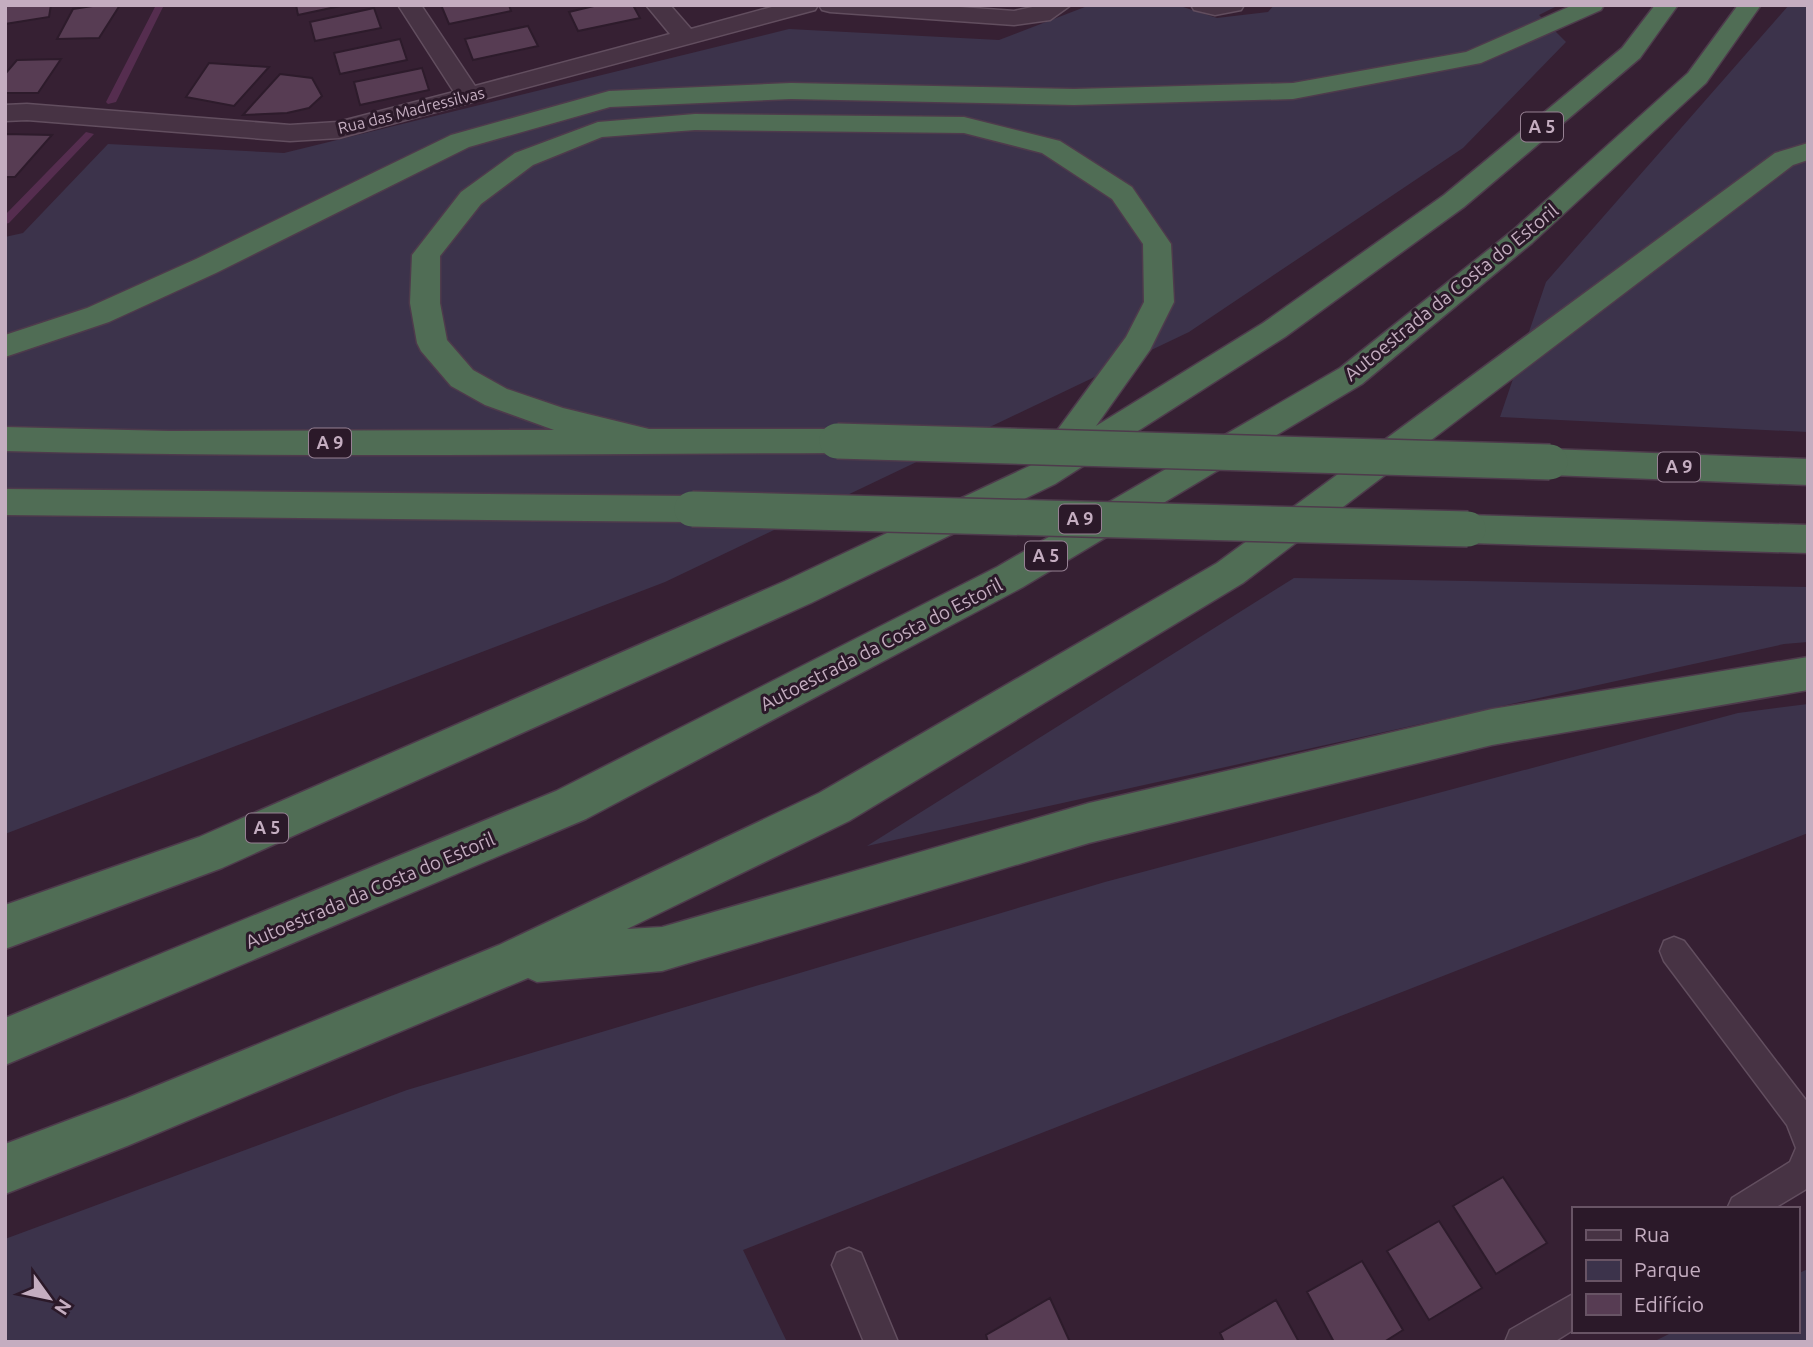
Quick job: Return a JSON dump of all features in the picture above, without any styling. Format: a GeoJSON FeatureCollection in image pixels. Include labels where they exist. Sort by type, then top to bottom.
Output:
{"type":"FeatureCollection","features":[{"type":"Feature","properties":{"kind":"highway"},"geometry":{"type":"LineString","coordinates":[[5,346],[98,315],[206,266],[460,141],[609,99],[791,91],[1074,97],[1293,91],[1472,58],[1593,5]]}},
{"type":"Feature","properties":{"kind":"highway","name":"A 5"},"geometry":{"type":"LineString","coordinates":[[5,927],[207,854],[798,592],[1043,475],[1273,330],[1454,201],[1631,53],[1667,5]]}},
{"type":"Feature","properties":{"kind":"highway","name":"Autoestrada da Costa do Estoril"},"geometry":{"type":"LineString","coordinates":[[5,1042],[571,805],[1010,578],[1339,383],[1522,237],[1697,78],[1750,5]]}},
{"type":"Feature","properties":{"kind":"highway"},"geometry":{"type":"LineString","coordinates":[[655,443],[558,419],[496,397],[462,377],[432,343],[425,303],[426,255],[471,198],[524,159],[598,130],[695,122],[964,125],[1051,147],[1122,193],[1157,244],[1159,302],[1144,332],[1043,475]]}},
{"type":"Feature","properties":{"kind":"highway"},"geometry":{"type":"LineString","coordinates":[[5,1169],[127,1122],[514,961],[834,807],[1230,573],[1784,159],[1808,152]]}},
{"type":"Feature","properties":{"kind":"highway","name":"A 9"},"geometry":{"type":"LineString","coordinates":[[5,439],[169,443],[837,441],[1808,472]]}},
{"type":"Feature","properties":{"kind":"highway","name":"A 9"},"geometry":{"type":"LineString","coordinates":[[5,502],[692,509],[1808,539]]}},
{"type":"Feature","properties":{"kind":"highway"},"geometry":{"type":"LineString","coordinates":[[514,961],[662,949],[1089,823],[1492,727],[1808,673]]}},
{"type":"Feature","properties":{"kind":"street"},"geometry":{"type":"LineString","coordinates":[[409,5],[470,96]]}},
{"type":"Feature","properties":{"kind":"street"},"geometry":{"type":"LineString","coordinates":[[657,5],[685,37]]}},
{"type":"Feature","properties":{"kind":"street","name":"Rua das Madressilvas"},"geometry":{"type":"LineString","coordinates":[[5,113],[27,112],[290,133],[340,130],[807,5]]}},
{"type":"Feature","properties":{"kind":"street"},"geometry":{"type":"LineString","coordinates":[[830,5],[909,8],[1028,18],[1042,15],[1060,5]]}},
{"type":"Feature","properties":{"kind":"street"},"geometry":{"type":"LineString","coordinates":[[1202,5],[1215,8],[1233,5]]}},
{"type":"Feature","properties":{"kind":"lane"},"geometry":{"type":"LineString","coordinates":[[1674,951],[1798,1115],[1808,1140]]}},
{"type":"Feature","properties":{"kind":"lane"},"geometry":{"type":"LineString","coordinates":[[1746,1207],[1802,1173],[1808,1156]]}},
{"type":"Feature","properties":{"kind":"lane"},"geometry":{"type":"LineString","coordinates":[[849,1265],[881,1342]]}},
{"type":"Feature","properties":{"kind":"lane"},"geometry":{"type":"LineString","coordinates":[[1522,1342],[1572,1312]]}},
{"type":"Feature","properties":{"kind":"green space"},"geometry":{"type":"Polygon","coordinates":[[[1090,5],[1177,5],[1217,18],[1268,12],[1274,5],[1559,5],[1539,15],[1566,42],[1463,148],[1189,332],[665,582],[5,834],[5,237],[23,233],[108,144],[284,153],[789,29],[999,40],[1090,5]]]}},
{"type":"Feature","properties":{"kind":"green space"},"geometry":{"type":"Polygon","coordinates":[[[1789,5],[1808,5],[1808,432],[1500,417],[1546,282],[1789,5]]]}},
{"type":"Feature","properties":{"kind":"green space"},"geometry":{"type":"Polygon","coordinates":[[[1294,578],[1808,587],[1808,642],[1784,644],[867,846],[1294,578]]]}},
{"type":"Feature","properties":{"kind":"green space"},"geometry":{"type":"Polygon","coordinates":[[[1808,704],[1808,833],[743,1250],[787,1342],[5,1342],[5,1239],[407,1090],[1105,882],[1738,713],[1808,704]]]}},
{"type":"Feature","properties":{"kind":"green space"},"geometry":{"type":"Polygon","coordinates":[[[1808,1269],[1808,1342],[1653,1342],[1671,1333],[1799,1333],[1799,1273],[1808,1269]]]}},
{"type":"Feature","properties":{"kind":"building"},"geometry":{"type":"Polygon","coordinates":[[[5,5],[51,5],[49,17],[5,24],[5,5]]]}},
{"type":"Feature","properties":{"kind":"building"},"geometry":{"type":"Polygon","coordinates":[[[120,5],[99,38],[57,39],[73,9],[120,5]]]}},
{"type":"Feature","properties":{"kind":"building"},"geometry":{"type":"Polygon","coordinates":[[[296,5],[345,5],[298,15],[296,5]]]}},
{"type":"Feature","properties":{"kind":"building"},"geometry":{"type":"Polygon","coordinates":[[[441,5],[509,5],[511,11],[449,24],[441,5]]]}},
{"type":"Feature","properties":{"kind":"building"},"geometry":{"type":"Polygon","coordinates":[[[598,5],[633,5],[640,18],[578,31],[569,12],[598,5]]]}},
{"type":"Feature","properties":{"kind":"building"},"geometry":{"type":"Polygon","coordinates":[[[374,8],[381,28],[315,41],[310,22],[374,8]]]}},
{"type":"Feature","properties":{"kind":"building"},"geometry":{"type":"Polygon","coordinates":[[[528,26],[538,46],[473,60],[465,39],[528,26]]]}},
{"type":"Feature","properties":{"kind":"building"},"geometry":{"type":"Polygon","coordinates":[[[400,39],[407,60],[340,74],[334,53],[400,39]]]}},
{"type":"Feature","properties":{"kind":"building"},"geometry":{"type":"Polygon","coordinates":[[[61,59],[38,93],[5,93],[5,74],[17,60],[61,59]]]}},
{"type":"Feature","properties":{"kind":"building"},"geometry":{"type":"Polygon","coordinates":[[[209,63],[269,67],[234,106],[186,97],[209,63]]]}},
{"type":"Feature","properties":{"kind":"building"},"geometry":{"type":"Polygon","coordinates":[[[422,68],[429,90],[360,105],[354,82],[422,68]]]}},
{"type":"Feature","properties":{"kind":"building"},"geometry":{"type":"Polygon","coordinates":[[[280,74],[312,78],[322,96],[309,108],[287,113],[243,115],[280,74]]]}},
{"type":"Feature","properties":{"kind":"building"},"geometry":{"type":"Polygon","coordinates":[[[5,134],[52,135],[15,177],[5,177],[5,134]]]}},
{"type":"Feature","properties":{"kind":"building"},"geometry":{"type":"Polygon","coordinates":[[[1503,1177],[1547,1243],[1496,1274],[1453,1206],[1503,1177]]]}},
{"type":"Feature","properties":{"kind":"building"},"geometry":{"type":"Polygon","coordinates":[[[1439,1221],[1482,1288],[1429,1320],[1387,1251],[1439,1221]]]}},
{"type":"Feature","properties":{"kind":"building"},"geometry":{"type":"Polygon","coordinates":[[[1362,1261],[1403,1330],[1384,1342],[1334,1342],[1307,1292],[1362,1261]]]}},
{"type":"Feature","properties":{"kind":"building"},"geometry":{"type":"Polygon","coordinates":[[[1050,1298],[1070,1342],[988,1342],[986,1335],[1050,1298]]]}},
{"type":"Feature","properties":{"kind":"building"},"geometry":{"type":"Polygon","coordinates":[[[1276,1300],[1299,1342],[1224,1342],[1220,1333],[1276,1300]]]}},
{"type":"Feature","properties":{"kind":"waterway"},"geometry":{"type":"LineString","coordinates":[[111,102],[160,5]]}},
{"type":"Feature","properties":{"kind":"waterway"},"geometry":{"type":"LineString","coordinates":[[5,221],[89,134]]}}]}
